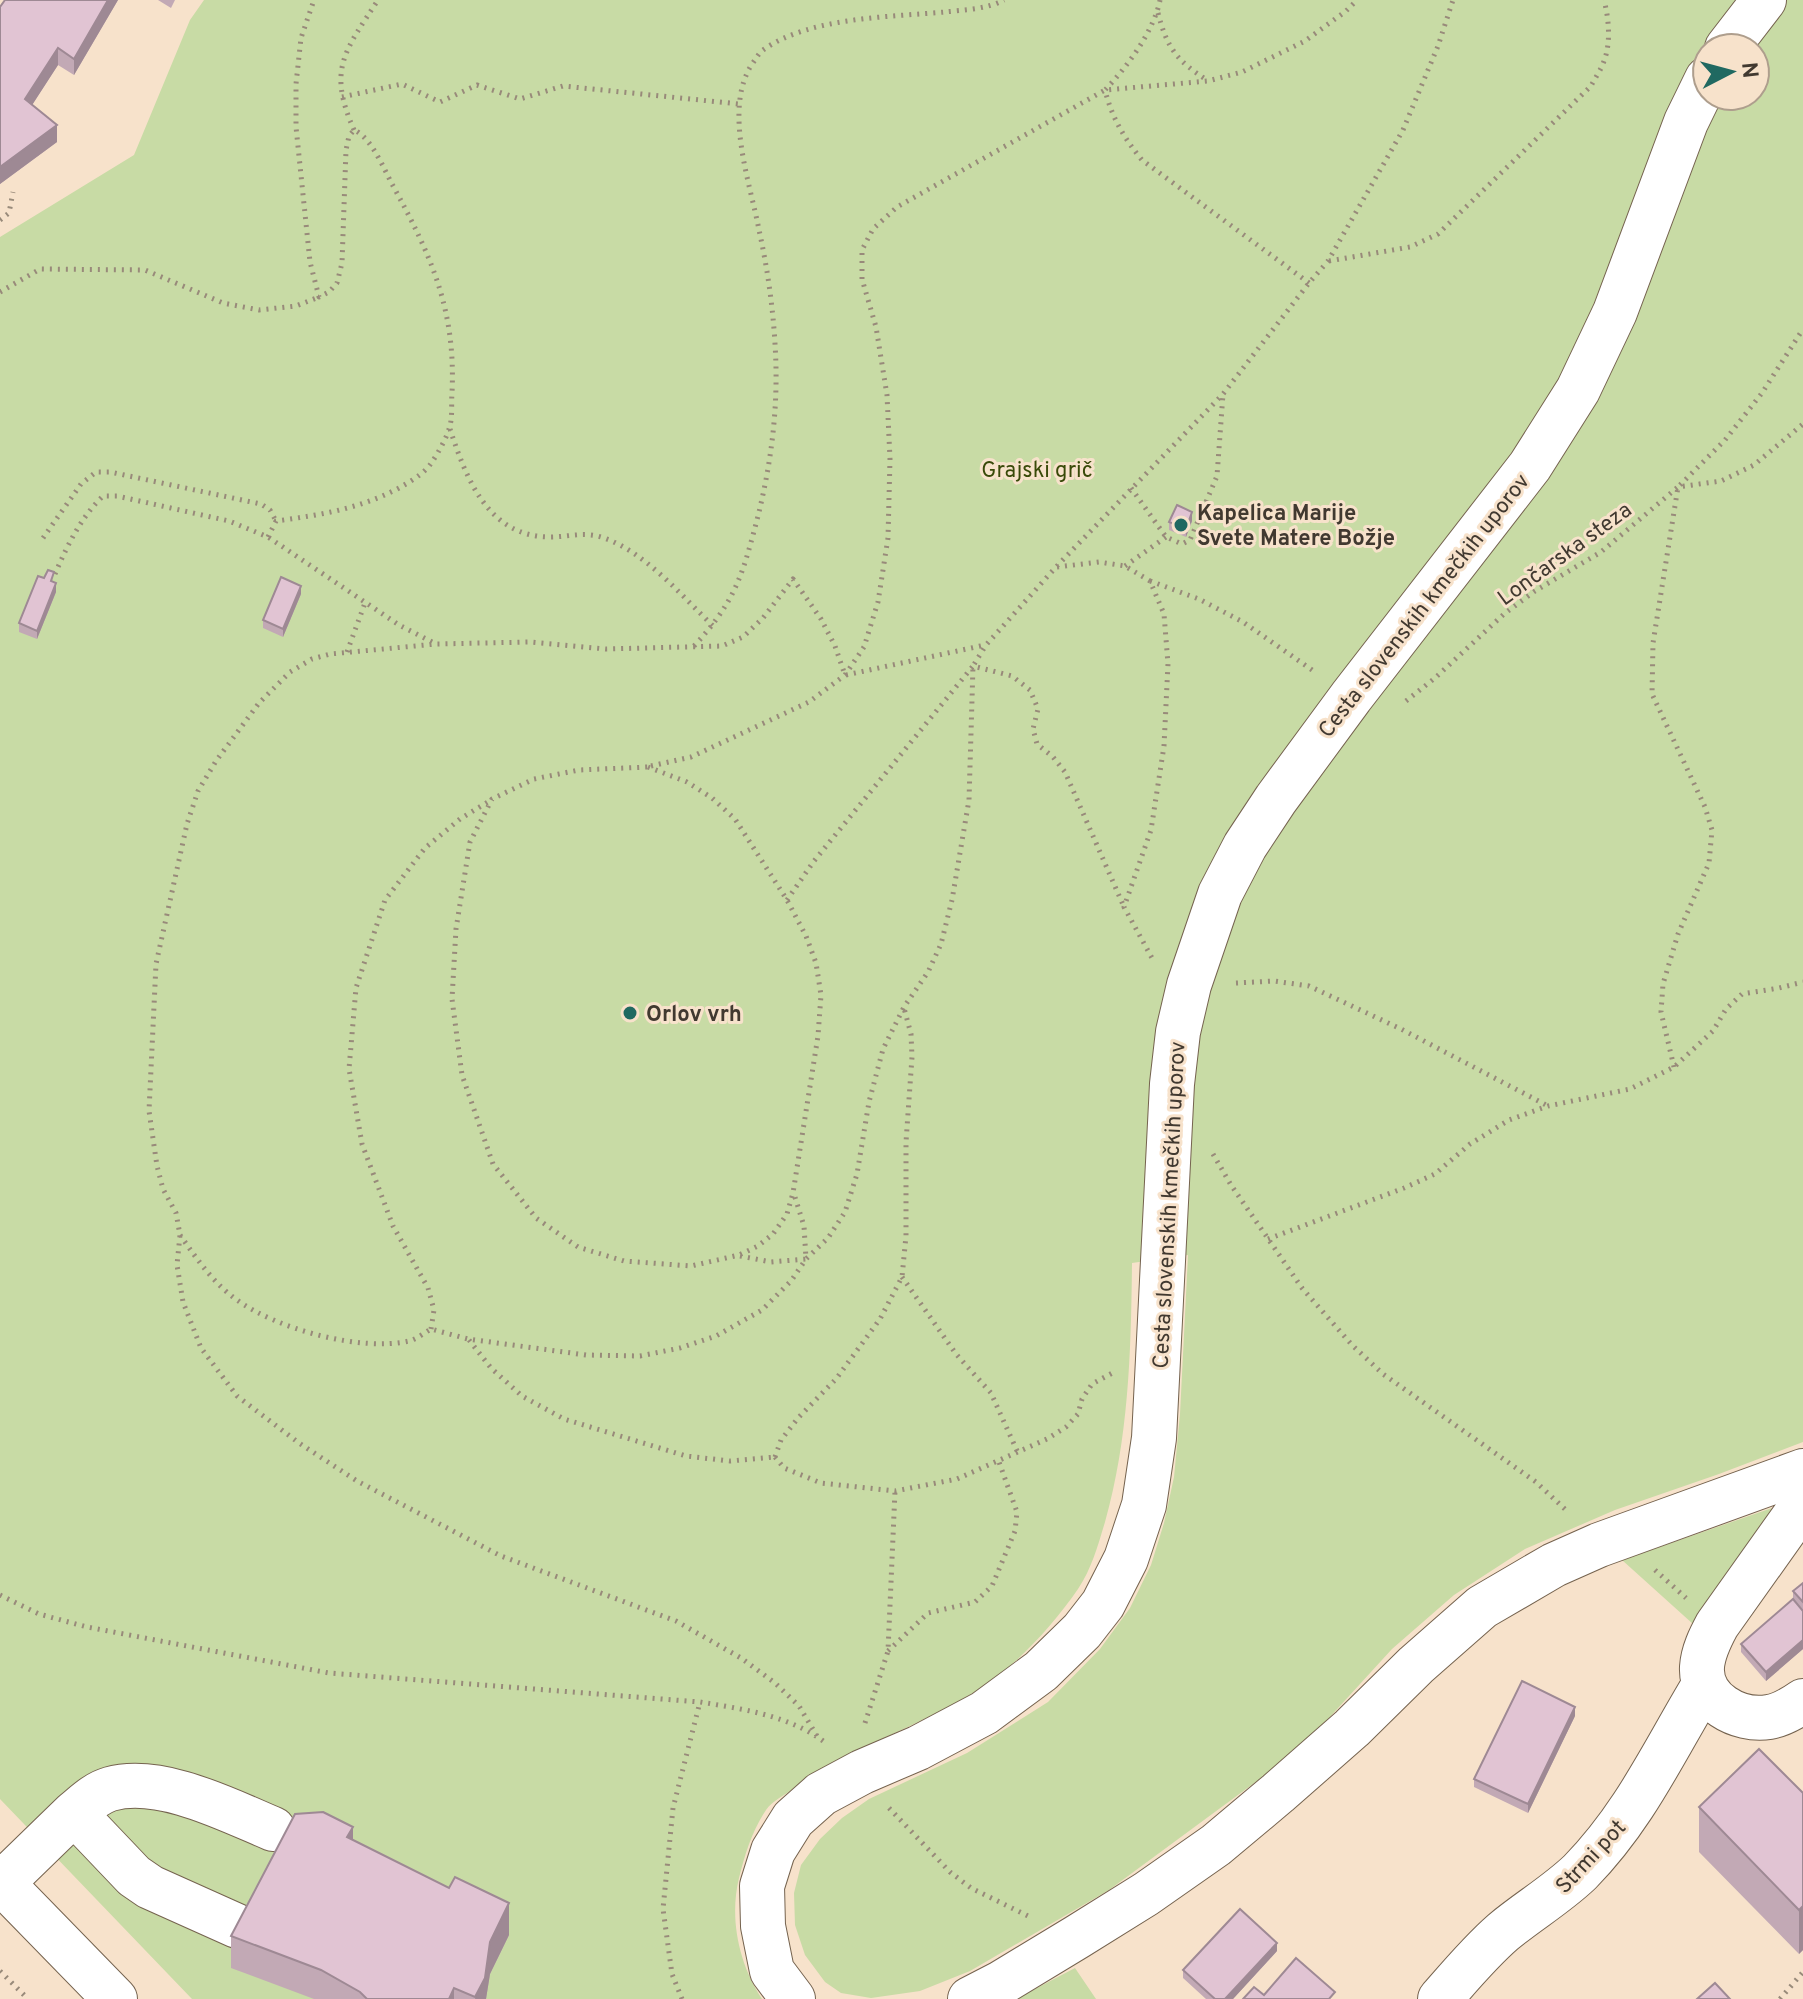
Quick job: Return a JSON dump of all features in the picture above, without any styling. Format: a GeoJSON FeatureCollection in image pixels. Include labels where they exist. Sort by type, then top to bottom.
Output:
{"type":"FeatureCollection","features":[{"type":"Feature","properties":{"kind":"street"},"geometry":{"type":"LineString","coordinates":[[1739,32],[1764,0]]}},
{"type":"Feature","properties":{"kind":"street","name":"Cesta slovenskih kmečkih uporov"},"geometry":{"type":"LineString","coordinates":[[793,1999],[772,1971],[763,1926],[762,1886],[773,1851],[793,1819],[821,1794],[984,1713],[1041,1671],[1082,1631],[1103,1604],[1126,1559],[1144,1505],[1154,1438],[1172,1084],[1178,1032],[1189,985],[1220,894],[1245,846],[1276,799],[1530,466],[1578,390],[1615,312],[1691,112]]}},
{"type":"Feature","properties":{"kind":"street"},"geometry":{"type":"LineString","coordinates":[[970,1999],[1146,1894],[1216,1845],[1352,1728],[1416,1665],[1482,1607],[1554,1565],[1803,1471]]}},
{"type":"Feature","properties":{"kind":"street","name":"Strmi pot"},"geometry":{"type":"LineString","coordinates":[[1440,1999],[1503,1932],[1552,1897],[1580,1871],[1620,1826],[1655,1772],[1704,1685],[1702,1668],[1707,1646],[1717,1625],[1803,1504]]}},
{"type":"Feature","properties":{"kind":"street"},"geometry":{"type":"LineString","coordinates":[[1704,1685],[1715,1700],[1730,1712],[1751,1717],[1769,1717],[1797,1705]]}},
{"type":"Feature","properties":{"kind":"street"},"geometry":{"type":"LineString","coordinates":[[115,1999],[1,1882],[74,1813],[96,1795],[109,1789],[126,1786],[177,1792],[273,1829]]}},
{"type":"Feature","properties":{"kind":"street"},"geometry":{"type":"LineString","coordinates":[[74,1813],[134,1876],[150,1887],[237,1926]]}},
{"type":"Feature","properties":{"kind":"path"},"geometry":{"type":"LineString","coordinates":[[314,0],[301,38],[296,84],[296,127],[310,262],[319,297]]}},
{"type":"Feature","properties":{"kind":"path"},"geometry":{"type":"LineString","coordinates":[[378,0],[348,46],[340,74],[342,97],[354,130],[370,144],[406,210],[429,256],[441,290],[449,322],[453,368],[450,428],[460,461],[473,488],[502,522],[524,533],[549,537],[586,534],[622,546],[649,565],[713,626]]}},
{"type":"Feature","properties":{"kind":"path"},"geometry":{"type":"LineString","coordinates":[[693,647],[713,626],[745,565],[765,493],[774,430],[776,368],[771,298],[743,162],[739,104],[747,73],[760,52],[785,37],[835,23],[959,10],[998,4],[1004,0]]}},
{"type":"Feature","properties":{"kind":"path"},"geometry":{"type":"LineString","coordinates":[[431,1329],[434,1310],[428,1288],[393,1226],[362,1144],[349,1069],[356,988],[385,900],[425,848],[460,819],[492,799],[534,779],[579,770],[648,767],[691,757],[809,702],[845,675],[864,647],[878,602],[888,538],[890,459],[887,395],[876,327],[862,279],[862,250],[873,229],[897,207],[1105,90],[1121,73],[1158,13],[1160,0]]}},
{"type":"Feature","properties":{"kind":"path"},"geometry":{"type":"LineString","coordinates":[[1105,90],[1208,81],[1242,72],[1305,41],[1357,0]]}},
{"type":"Feature","properties":{"kind":"path"},"geometry":{"type":"LineString","coordinates":[[787,900],[814,861],[973,666],[986,645],[1056,567],[1223,394],[1328,261],[1403,130],[1438,46],[1453,0]]}},
{"type":"Feature","properties":{"kind":"path"},"geometry":{"type":"LineString","coordinates":[[1328,261],[1410,247],[1438,234],[1591,86],[1604,61],[1608,37],[1608,13],[1604,0]]}},
{"type":"Feature","properties":{"kind":"path"},"geometry":{"type":"LineString","coordinates":[[1158,13],[1173,53],[1208,81]]}},
{"type":"Feature","properties":{"kind":"path"},"geometry":{"type":"LineString","coordinates":[[342,97],[402,84],[440,102],[477,85],[520,99],[563,86],[739,104]]}},
{"type":"Feature","properties":{"kind":"path"},"geometry":{"type":"LineString","coordinates":[[1105,90],[1110,112],[1123,137],[1142,160],[1309,283]]}},
{"type":"Feature","properties":{"kind":"path"},"geometry":{"type":"LineString","coordinates":[[0,292],[40,269],[145,270],[223,303],[259,310],[296,306],[319,297],[337,283],[342,263],[346,150],[349,136],[354,130]]}},
{"type":"Feature","properties":{"kind":"path"},"geometry":{"type":"LineString","coordinates":[[0,220],[9,213],[13,192]]}},
{"type":"Feature","properties":{"kind":"path","name":"Lončarska steza"},"geometry":{"type":"LineString","coordinates":[[1125,566],[1150,581],[1199,599],[1243,622],[1351,697],[1369,706],[1387,708],[1406,701],[1504,614],[1535,591],[1601,552],[1678,487],[1725,440],[1762,393],[1803,329]]}},
{"type":"Feature","properties":{"kind":"path"},"geometry":{"type":"LineString","coordinates":[[1131,488],[1166,537],[1182,544],[1190,540],[1217,476],[1223,394]]}},
{"type":"Feature","properties":{"kind":"path"},"geometry":{"type":"LineString","coordinates":[[1674,1067],[1661,1012],[1663,984],[1678,934],[1709,863],[1712,830],[1705,807],[1652,694],[1653,643],[1678,487],[1721,481],[1754,465],[1803,424]]}},
{"type":"Feature","properties":{"kind":"path"},"geometry":{"type":"LineString","coordinates":[[276,521],[337,512],[378,499],[414,480],[431,463],[450,428]]}},
{"type":"Feature","properties":{"kind":"path"},"geometry":{"type":"LineString","coordinates":[[43,538],[81,484],[96,472],[110,472],[261,504],[270,510],[276,521]]}},
{"type":"Feature","properties":{"kind":"path"},"geometry":{"type":"LineString","coordinates":[[55,574],[93,505],[103,496],[117,496],[249,528],[268,537],[399,625],[436,644]]}},
{"type":"Feature","properties":{"kind":"path"},"geometry":{"type":"LineString","coordinates":[[268,537],[276,521]]}},
{"type":"Feature","properties":{"kind":"path"},"geometry":{"type":"LineString","coordinates":[[1056,567],[1099,562],[1125,566],[1166,537]]}},
{"type":"Feature","properties":{"kind":"path"},"geometry":{"type":"LineString","coordinates":[[817,1736],[799,1706],[775,1683],[741,1658],[676,1621],[501,1556],[357,1481],[299,1443],[237,1396],[201,1348],[183,1302],[177,1265],[180,1235],[176,1213],[163,1189],[157,1166],[149,1111],[156,964],[187,824],[198,791],[216,761],[259,703],[290,672],[312,659],[347,652],[436,644],[530,642],[606,649],[722,646],[743,637],[763,618],[793,579],[821,619],[845,675]]}},
{"type":"Feature","properties":{"kind":"path"},"geometry":{"type":"LineString","coordinates":[[1124,907],[1151,830],[1164,746],[1168,664],[1164,614],[1150,581]]}},
{"type":"Feature","properties":{"kind":"path"},"geometry":{"type":"LineString","coordinates":[[347,652],[365,603]]}},
{"type":"Feature","properties":{"kind":"path"},"geometry":{"type":"LineString","coordinates":[[845,675],[986,645]]}},
{"type":"Feature","properties":{"kind":"path"},"geometry":{"type":"LineString","coordinates":[[973,666],[1012,676],[1030,690],[1038,709],[1033,729],[1037,744],[1065,772],[1124,907],[1156,964],[1189,985],[1274,981],[1309,986],[1401,1029],[1548,1106]]}},
{"type":"Feature","properties":{"kind":"path"},"geometry":{"type":"LineString","coordinates":[[180,1235],[207,1272],[237,1301],[286,1326],[338,1340],[380,1344],[411,1340],[431,1329],[468,1339],[586,1355],[640,1356],[680,1348],[716,1336],[762,1310],[828,1238],[845,1212],[857,1174],[869,1102],[883,1049],[941,944],[969,800],[973,666]]}},
{"type":"Feature","properties":{"kind":"path"},"geometry":{"type":"LineString","coordinates":[[492,799],[470,842],[456,929],[452,999],[462,1075],[493,1164],[536,1218],[578,1247],[624,1261],[691,1266],[739,1255],[758,1246],[773,1234],[787,1214],[818,1036],[821,995],[816,963],[806,936],[787,900],[735,819],[712,798],[687,782],[648,767]]}},
{"type":"Feature","properties":{"kind":"path"},"geometry":{"type":"LineString","coordinates":[[1268,1239],[1435,1174],[1470,1144],[1509,1120],[1548,1106],[1630,1089],[1674,1067],[1713,1031],[1726,1009],[1742,994],[1803,982]]}},
{"type":"Feature","properties":{"kind":"path"},"geometry":{"type":"LineString","coordinates":[[775,1457],[781,1440],[836,1379],[880,1319],[902,1277],[912,1057],[911,1034],[904,1007]]}},
{"type":"Feature","properties":{"kind":"path"},"geometry":{"type":"LineString","coordinates":[[1231,1185],[1302,1288],[1352,1345],[1383,1374],[1536,1482],[1717,1625]]}},
{"type":"Feature","properties":{"kind":"path"},"geometry":{"type":"LineString","coordinates":[[793,1193],[804,1226],[806,1259]]}},
{"type":"Feature","properties":{"kind":"path"},"geometry":{"type":"LineString","coordinates":[[739,1255],[771,1262],[806,1259]]}},
{"type":"Feature","properties":{"kind":"path"},"geometry":{"type":"LineString","coordinates":[[902,1277],[956,1354],[991,1393],[1018,1453]]}},
{"type":"Feature","properties":{"kind":"path"},"geometry":{"type":"LineString","coordinates":[[468,1339],[491,1368],[522,1396],[564,1419],[686,1456],[730,1461],[775,1457]]}},
{"type":"Feature","properties":{"kind":"path"},"geometry":{"type":"LineString","coordinates":[[775,1457],[784,1468],[821,1483],[895,1491],[957,1479],[999,1462],[1047,1439],[1066,1427],[1078,1414]]}},
{"type":"Feature","properties":{"kind":"path"},"geometry":{"type":"LineString","coordinates":[[888,1651],[928,1613],[975,1602],[992,1586],[1015,1531],[1017,1512],[999,1462]]}},
{"type":"Feature","properties":{"kind":"path"},"geometry":{"type":"LineString","coordinates":[[862,1772],[859,1742],[888,1651],[895,1491]]}},
{"type":"Feature","properties":{"kind":"path"},"geometry":{"type":"LineString","coordinates":[[0,1595],[39,1614],[87,1627],[329,1673],[700,1702],[774,1718],[817,1736],[862,1772],[882,1800],[950,1872],[971,1888],[1077,1937]]}},
{"type":"Feature","properties":{"kind":"path"},"geometry":{"type":"LineString","coordinates":[[682,1999],[672,1974],[663,1909],[673,1808],[700,1702]]}},
{"type":"Feature","properties":{"kind":"path"},"geometry":{"type":"LineString","coordinates":[[0,1971],[28,1999]]}},
{"type":"Feature","properties":{"kind":"path"},"geometry":{"type":"LineString","coordinates":[[1780,1999],[1803,1972]]}},
{"type":"Feature","properties":{"kind":"green space","name":"Grajski grič"},"geometry":{"type":"Polygon","coordinates":[[[204,0],[1803,0],[1803,1442],[1615,1510],[1525,1549],[1454,1595],[1392,1649],[1317,1731],[1261,1778],[1109,1890],[970,1971],[920,1991],[871,1998],[841,1993],[825,1982],[805,1955],[795,1925],[794,1893],[801,1865],[820,1839],[869,1799],[967,1753],[1048,1702],[1100,1649],[1130,1608],[1151,1565],[1174,1477],[1188,1255],[1132,1263],[1124,1426],[1105,1522],[1087,1573],[1046,1630],[995,1679],[958,1702],[816,1773],[766,1810],[746,1851],[735,1909],[742,1956],[762,1999],[192,1999],[0,1799],[0,237],[134,155],[190,20],[204,0]]]}},
{"type":"Feature","properties":{"kind":"green space"},"geometry":{"type":"Polygon","coordinates":[[[1772,1508],[1761,1530],[1693,1624],[1622,1560],[1772,1508]]]}},
{"type":"Feature","properties":{"kind":"green space"},"geometry":{"type":"Polygon","coordinates":[[[1075,1968],[1096,1999],[1016,1999],[1075,1968]]]}},
{"type":"Feature","properties":{"kind":"building"},"geometry":{"type":"Polygon","coordinates":[[[5,0],[108,0],[74,59],[58,48],[25,99],[57,125],[0,167],[0,7],[5,0]]]}},
{"type":"Feature","properties":{"kind":"building"},"geometry":{"type":"Polygon","coordinates":[[[1177,505],[1192,512],[1186,529],[1169,522],[1177,505]]]}},
{"type":"Feature","properties":{"kind":"building"},"geometry":{"type":"Polygon","coordinates":[[[48,570],[54,572],[51,581],[56,583],[37,631],[19,623],[38,576],[44,578],[48,570]]]}},
{"type":"Feature","properties":{"kind":"building"},"geometry":{"type":"Polygon","coordinates":[[[281,577],[301,586],[283,629],[263,620],[281,577]]]}},
{"type":"Feature","properties":{"kind":"building"},"geometry":{"type":"Polygon","coordinates":[[[1803,1583],[1803,1602],[1793,1591],[1803,1583]]]}},
{"type":"Feature","properties":{"kind":"building"},"geometry":{"type":"Polygon","coordinates":[[[1793,1599],[1803,1611],[1803,1640],[1766,1672],[1741,1644],[1793,1599]]]}},
{"type":"Feature","properties":{"kind":"building"},"geometry":{"type":"Polygon","coordinates":[[[1522,1681],[1575,1707],[1528,1804],[1474,1779],[1522,1681]]]}},
{"type":"Feature","properties":{"kind":"building"},"geometry":{"type":"Polygon","coordinates":[[[1759,1749],[1803,1793],[1803,1906],[1799,1910],[1699,1807],[1759,1749]]]}},
{"type":"Feature","properties":{"kind":"building"},"geometry":{"type":"Polygon","coordinates":[[[323,1812],[353,1827],[347,1837],[449,1888],[455,1877],[509,1903],[490,1942],[485,1978],[475,1997],[454,1988],[449,1999],[367,1999],[321,1970],[231,1936],[295,1814],[323,1812]]]}},
{"type":"Feature","properties":{"kind":"building"},"geometry":{"type":"Polygon","coordinates":[[[1240,1909],[1277,1943],[1225,1999],[1215,1999],[1183,1970],[1240,1909]]]}},
{"type":"Feature","properties":{"kind":"building"},"geometry":{"type":"Polygon","coordinates":[[[1296,1958],[1335,1992],[1329,1999],[1243,1999],[1254,1987],[1264,1995],[1296,1958]]]}},
{"type":"Feature","properties":{"kind":"building"},"geometry":{"type":"Polygon","coordinates":[[[1715,1983],[1730,1999],[1697,1999],[1715,1983]]]}},
{"type":"Feature","properties":{"kind":"place","name":"Kapelica Marije Svete Matere Božje"},"geometry":{"type":"Point","coordinates":[1181,525]}},
{"type":"Feature","properties":{"kind":"place","name":"Orlov vrh"},"geometry":{"type":"Point","coordinates":[630,1013]}}]}
